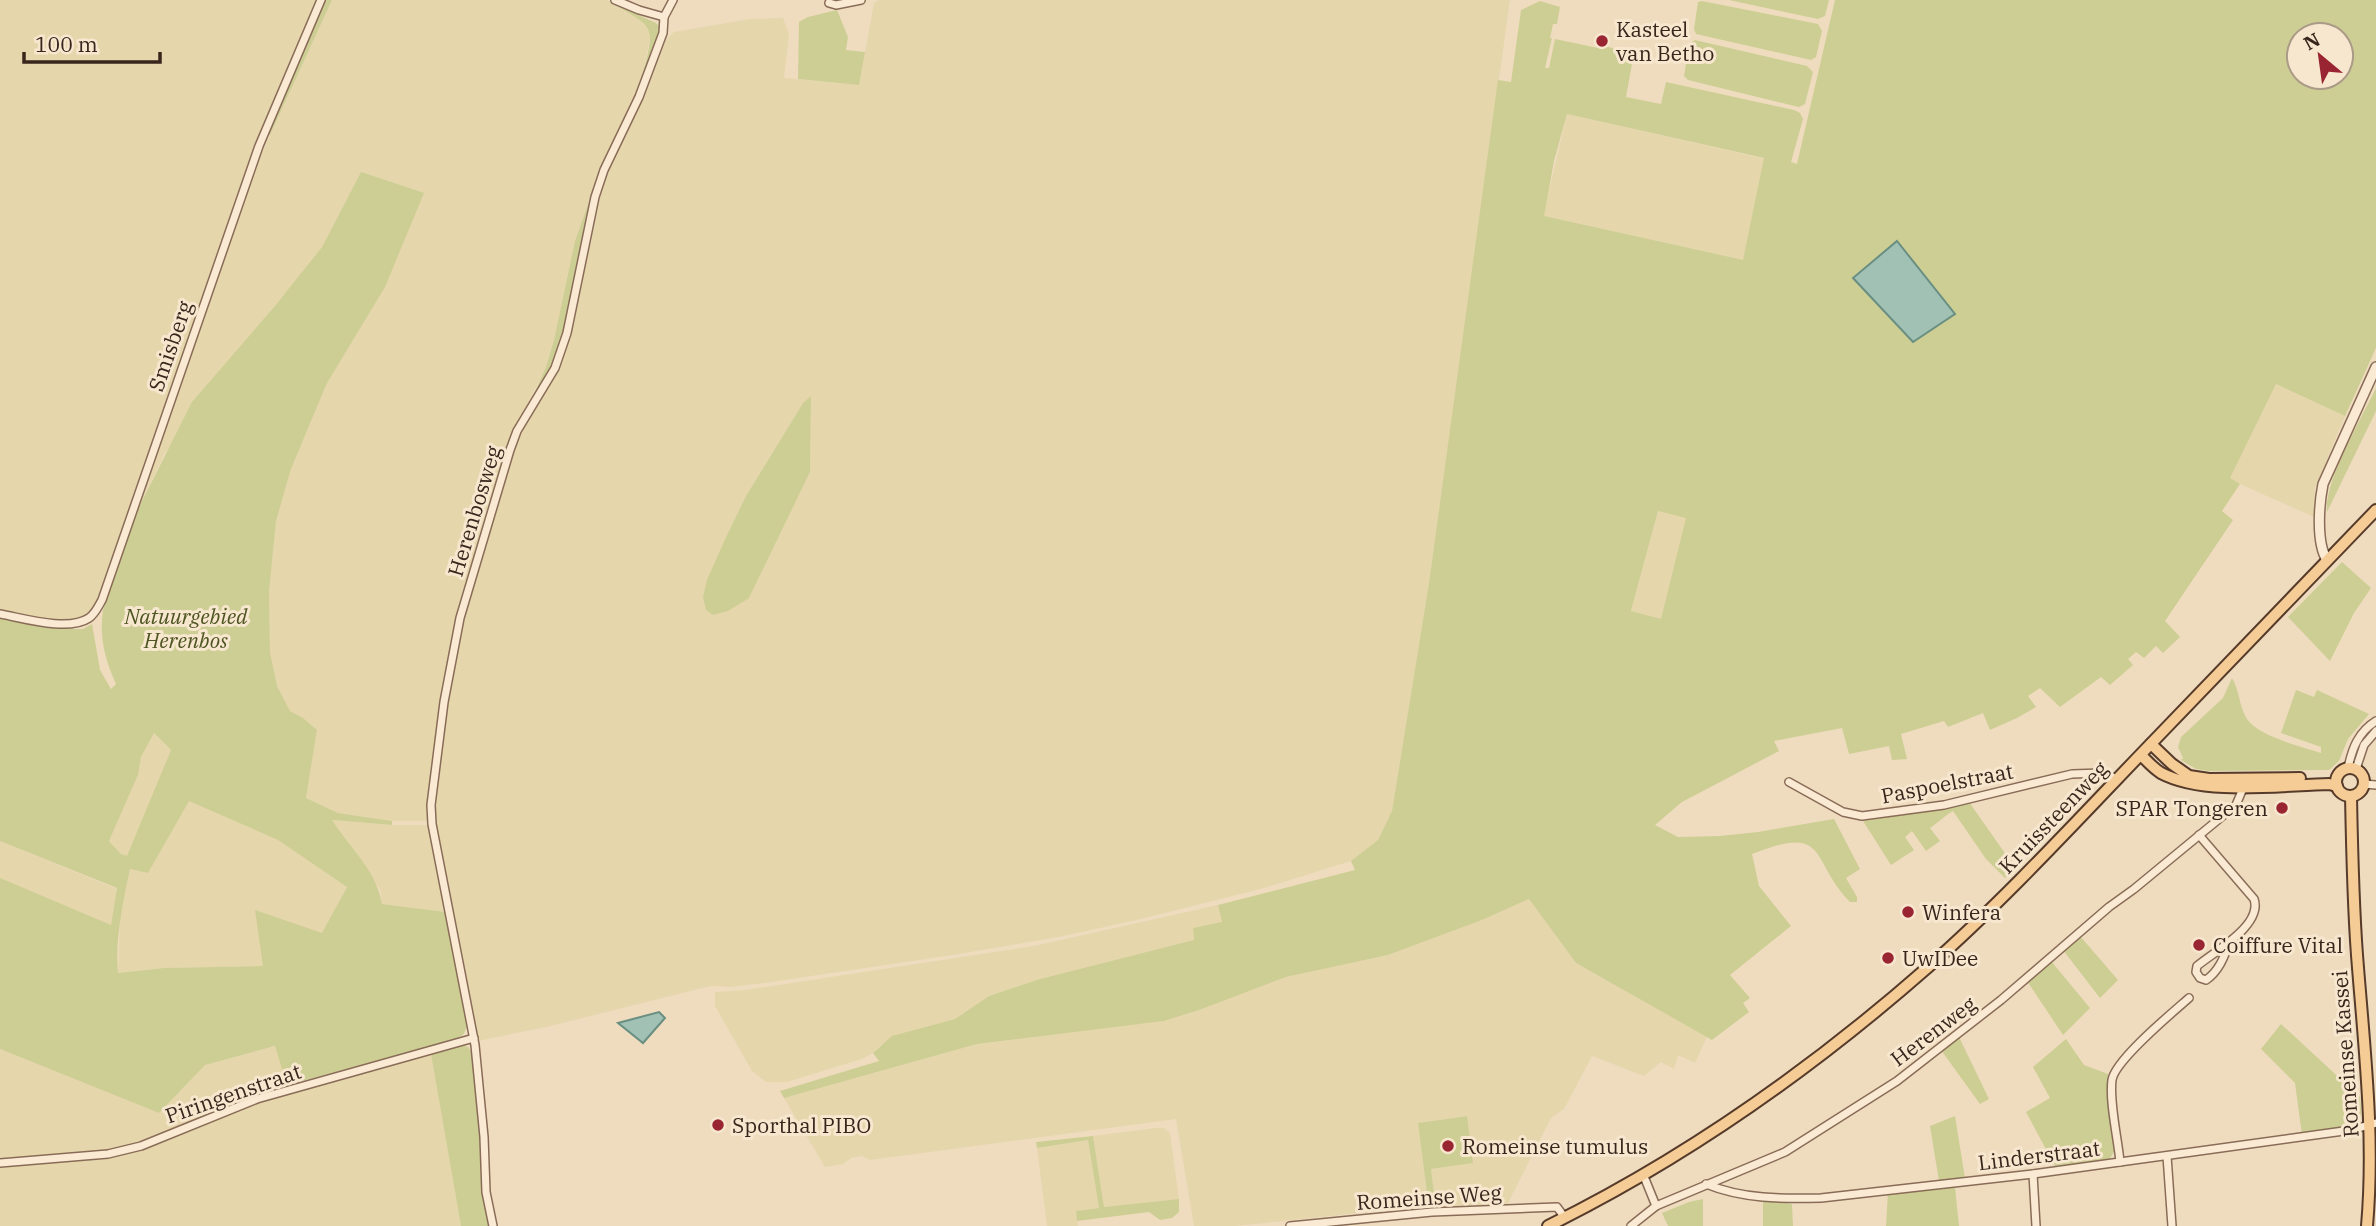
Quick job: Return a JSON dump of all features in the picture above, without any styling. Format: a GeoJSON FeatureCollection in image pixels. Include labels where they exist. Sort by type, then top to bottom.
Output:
{"type":"FeatureCollection","features":[{"type":"Feature","properties":{"kind":"main road","name":"Kruissteenweg"},"geometry":{"type":"LineString","coordinates":[[1548,1226],[1643,1174],[1733,1117],[1810,1063],[1927,968],[1995,905],[2376,510]]}},
{"type":"Feature","properties":{"kind":"main road"},"geometry":{"type":"LineString","coordinates":[[2151,744],[2189,776],[2244,782],[2337,781],[2352,769],[2363,775],[2370,785],[2351,796],[2340,792],[2337,781]]}},
{"type":"Feature","properties":{"kind":"main road"},"geometry":{"type":"LineString","coordinates":[[2141,755],[2164,774],[2191,783],[2213,786],[2244,782]]}},
{"type":"Feature","properties":{"kind":"main road","name":"Romeinse Kassei"},"geometry":{"type":"LineString","coordinates":[[2351,796],[2357,952],[2373,1124],[2367,1226]]}},
{"type":"Feature","properties":{"kind":"street","name":"Smisberg"},"geometry":{"type":"LineString","coordinates":[[0,614],[71,624],[89,618],[102,600],[259,146],[321,0]]}},
{"type":"Feature","properties":{"kind":"street"},"geometry":{"type":"LineString","coordinates":[[615,0],[664,17]]}},
{"type":"Feature","properties":{"kind":"street","name":"Herenbosweg"},"geometry":{"type":"LineString","coordinates":[[493,1226],[486,1192],[484,1137],[474,1038],[432,824],[432,786],[444,702],[460,618],[507,460],[517,431],[555,368],[575,300],[595,197],[604,170],[647,75],[663,33],[664,17],[673,0]]}},
{"type":"Feature","properties":{"kind":"street"},"geometry":{"type":"LineString","coordinates":[[829,3],[836,5],[861,0]]}},
{"type":"Feature","properties":{"kind":"street"},"geometry":{"type":"LineString","coordinates":[[2327,560],[2321,548],[2320,498],[2323,484],[2376,368]]}},
{"type":"Feature","properties":{"kind":"street"},"geometry":{"type":"LineString","coordinates":[[2352,769],[2357,740],[2376,721]]}},
{"type":"Feature","properties":{"kind":"street"},"geometry":{"type":"LineString","coordinates":[[2352,769],[2364,745],[2376,731]]}},
{"type":"Feature","properties":{"kind":"street","name":"Paspoelstraat"},"geometry":{"type":"LineString","coordinates":[[1789,782],[1843,812],[1861,816],[1944,805],[2072,774],[2102,773],[2117,779]]}},
{"type":"Feature","properties":{"kind":"street","name":"Herenweg"},"geometry":{"type":"LineString","coordinates":[[1631,1226],[1656,1206],[1786,1152],[1897,1081],[1975,1021],[2236,804],[2244,782]]}},
{"type":"Feature","properties":{"kind":"street"},"geometry":{"type":"LineString","coordinates":[[2199,835],[2254,899],[2257,908],[2254,917],[2228,944],[2197,966],[2196,972],[2200,978],[2206,980],[2212,976],[2223,960],[2228,944]]}},
{"type":"Feature","properties":{"kind":"street"},"geometry":{"type":"LineString","coordinates":[[2120,1162],[2112,1088],[2114,1072],[2189,998]]}},
{"type":"Feature","properties":{"kind":"street","name":"Piringenstraat"},"geometry":{"type":"LineString","coordinates":[[0,1163],[108,1154],[141,1146],[257,1099],[474,1038]]}},
{"type":"Feature","properties":{"kind":"street","name":"Linderstraat"},"geometry":{"type":"LineString","coordinates":[[1706,1184],[1717,1189],[1771,1198],[1821,1198],[2034,1174],[2351,1130],[2373,1124]]}},
{"type":"Feature","properties":{"kind":"street"},"geometry":{"type":"LineString","coordinates":[[2167,1156],[2172,1226]]}},
{"type":"Feature","properties":{"kind":"street"},"geometry":{"type":"LineString","coordinates":[[1643,1174],[1656,1206]]}},
{"type":"Feature","properties":{"kind":"street"},"geometry":{"type":"LineString","coordinates":[[2034,1174],[2036,1226]]}},
{"type":"Feature","properties":{"kind":"street","name":"Romeinse Weg"},"geometry":{"type":"LineString","coordinates":[[1290,1226],[1432,1212],[1502,1209],[1557,1208],[1565,1218]]}},
{"type":"Feature","properties":{"kind":"shaded area"},"geometry":{"type":"Polygon","coordinates":[[[0,0],[319,0],[249,166],[107,579],[96,604],[82,618],[69,622],[0,611],[0,0]]]}},
{"type":"Feature","properties":{"kind":"shaded area"},"geometry":{"type":"Polygon","coordinates":[[[332,0],[606,0],[645,22],[651,33],[641,83],[599,171],[575,241],[546,367],[511,437],[486,512],[458,613],[448,663],[428,803],[429,821],[392,821],[338,813],[306,798],[317,730],[290,711],[277,686],[270,652],[269,592],[276,521],[291,469],[327,383],[361,172],[322,247],[165,453],[136,513],[134,511],[254,170],[332,0]]]}},
{"type":"Feature","properties":{"kind":"shaded area"},"geometry":{"type":"Polygon","coordinates":[[[879,0],[1510,0],[1429,583],[1392,811],[1378,840],[1351,861],[1264,888],[1141,919],[1059,937],[946,956],[771,982],[731,987],[710,986],[478,1041],[433,807],[447,697],[460,629],[514,448],[522,428],[559,366],[577,307],[606,171],[650,83],[666,40],[674,32],[750,19],[783,18],[789,34],[784,78],[859,85],[874,3],[879,0]],[[811,397],[803,403],[746,496],[727,535],[749,598],[810,472],[811,397]]]}},
{"type":"Feature","properties":{"kind":"shaded area"},"geometry":{"type":"Polygon","coordinates":[[[1567,114],[1765,159],[1743,261],[1543,216],[1567,114]]]}},
{"type":"Feature","properties":{"kind":"shaded area"},"geometry":{"type":"Polygon","coordinates":[[[1897,241],[1955,314],[1913,342],[1853,278],[1897,241]]]}},
{"type":"Feature","properties":{"kind":"shaded area"},"geometry":{"type":"Polygon","coordinates":[[[2276,384],[2345,416],[2315,488],[2314,517],[2229,479],[2276,384]]]}},
{"type":"Feature","properties":{"kind":"shaded area"},"geometry":{"type":"Polygon","coordinates":[[[1658,511],[1687,517],[1661,620],[1631,612],[1658,511]]]}},
{"type":"Feature","properties":{"kind":"shaded area"},"geometry":{"type":"Polygon","coordinates":[[[154,733],[171,750],[128,857],[122,855],[109,841],[138,775],[141,757],[154,733]]]}},
{"type":"Feature","properties":{"kind":"shaded area"},"geometry":{"type":"Polygon","coordinates":[[[188,800],[278,840],[347,886],[323,933],[263,966],[164,968],[118,973],[120,918],[130,869],[148,873],[188,800]]]}},
{"type":"Feature","properties":{"kind":"shaded area"},"geometry":{"type":"Polygon","coordinates":[[[331,820],[429,825],[445,912],[382,904],[380,889],[331,820]]]}},
{"type":"Feature","properties":{"kind":"shaded area"},"geometry":{"type":"Polygon","coordinates":[[[0,841],[117,889],[111,926],[0,879],[0,841]]]}},
{"type":"Feature","properties":{"kind":"shaded area"},"geometry":{"type":"Polygon","coordinates":[[[1529,899],[1576,963],[1707,1037],[1695,1063],[1678,1055],[1674,1069],[1661,1062],[1644,1076],[1592,1056],[1564,1109],[1551,1118],[1507,1205],[1436,1209],[1431,1169],[1473,1163],[1466,1116],[1418,1123],[1429,1209],[1388,1210],[1235,1226],[1194,1226],[1176,1119],[870,1160],[862,1156],[851,1158],[843,1164],[825,1167],[784,1098],[977,1044],[1164,1021],[1286,977],[1388,955],[1482,920],[1529,899]]]}},
{"type":"Feature","properties":{"kind":"shaded area"},"geometry":{"type":"Polygon","coordinates":[[[1218,905],[1222,922],[1195,940],[1040,979],[989,996],[955,1019],[914,1030],[881,1045],[862,1059],[787,1082],[766,1082],[752,1071],[715,1006],[715,992],[745,990],[1034,946],[1218,905]]]}},
{"type":"Feature","properties":{"kind":"shaded area"},"geometry":{"type":"Polygon","coordinates":[[[659,1012],[665,1018],[643,1043],[618,1023],[659,1012]]]}},
{"type":"Feature","properties":{"kind":"shaded area"},"geometry":{"type":"Polygon","coordinates":[[[276,1046],[287,1085],[120,1148],[41,1157],[0,1158],[0,1049],[159,1113],[205,1065],[276,1046]]]}},
{"type":"Feature","properties":{"kind":"shaded area"},"geometry":{"type":"Polygon","coordinates":[[[431,1054],[461,1226],[0,1226],[0,1166],[120,1155],[264,1100],[431,1054]]]}},
{"type":"Feature","properties":{"kind":"shaded area"},"geometry":{"type":"Polygon","coordinates":[[[1164,1128],[1170,1133],[1179,1199],[1104,1207],[1093,1136],[1164,1128]]]}},
{"type":"Feature","properties":{"kind":"shaded area"},"geometry":{"type":"Polygon","coordinates":[[[1088,1140],[1099,1208],[1076,1211],[1078,1226],[1047,1226],[1037,1148],[1088,1140]]]}},
{"type":"Feature","properties":{"kind":"green space"},"geometry":{"type":"Polygon","coordinates":[[[324,0],[332,0],[270,135],[267,134],[324,0]]]}},
{"type":"Feature","properties":{"kind":"green space"},"geometry":{"type":"Polygon","coordinates":[[[606,0],[660,27],[641,83],[649,49],[649,30],[636,17],[606,0]]]}},
{"type":"Feature","properties":{"kind":"green space"},"geometry":{"type":"Polygon","coordinates":[[[1729,0],[1829,0],[1825,16],[1818,19],[1729,0]]]}},
{"type":"Feature","properties":{"kind":"green space"},"geometry":{"type":"Polygon","coordinates":[[[1835,0],[2376,0],[2376,348],[2345,416],[2276,384],[2230,478],[2240,484],[2222,511],[2233,520],[2165,621],[2180,637],[2163,653],[2156,646],[2144,658],[2136,652],[2128,659],[2133,665],[2110,685],[2101,677],[2060,707],[2040,688],[2028,696],[2036,707],[1990,730],[1983,713],[1948,727],[1944,721],[1901,734],[1907,759],[1892,760],[1889,746],[1849,754],[1842,728],[1774,741],[1779,751],[1682,802],[1655,825],[1678,837],[1720,836],[1834,819],[1860,869],[1846,878],[1857,897],[1857,902],[1850,902],[1837,887],[1822,860],[1806,844],[1777,845],[1752,854],[1759,886],[1791,926],[1730,975],[1750,998],[1743,1003],[1749,1012],[1712,1040],[1576,963],[1529,899],[1482,920],[1388,955],[1286,977],[1164,1021],[977,1044],[784,1098],[780,1091],[879,1061],[873,1053],[892,1036],[955,1019],[989,996],[1040,979],[1194,940],[1193,928],[1222,922],[1218,905],[1355,870],[1351,861],[1378,840],[1392,811],[1429,583],[1498,80],[1511,82],[1521,10],[1540,1],[1560,7],[1557,24],[1553,24],[1545,68],[1549,68],[1555,39],[1603,49],[1604,46],[1634,53],[1626,97],[1661,104],[1666,82],[1800,113],[1803,119],[1791,162],[1797,164],[1835,0]],[[1567,114],[1554,161],[1544,216],[1743,260],[1764,158],[1567,114]],[[1658,511],[1631,611],[1661,619],[1686,518],[1658,511]]]}},
{"type":"Feature","properties":{"kind":"green space"},"geometry":{"type":"Polygon","coordinates":[[[1698,2],[1818,24],[1822,31],[1816,57],[1811,60],[1696,34],[1694,29],[1698,2]]]}},
{"type":"Feature","properties":{"kind":"green space"},"geometry":{"type":"Polygon","coordinates":[[[837,10],[848,37],[846,50],[865,52],[859,85],[798,79],[799,22],[837,10]]]}},
{"type":"Feature","properties":{"kind":"green space"},"geometry":{"type":"Polygon","coordinates":[[[1695,40],[1807,66],[1813,72],[1805,104],[1799,107],[1688,80],[1684,76],[1689,44],[1695,40]]]}},
{"type":"Feature","properties":{"kind":"green space","name":"Natuurgebied Herenbos"},"geometry":{"type":"Polygon","coordinates":[[[361,172],[424,193],[385,287],[327,383],[291,469],[276,521],[269,592],[270,652],[277,686],[290,711],[317,730],[306,798],[338,813],[392,821],[392,825],[332,820],[368,870],[382,904],[445,912],[468,1025],[463,1035],[456,1039],[287,1085],[275,1046],[205,1065],[159,1113],[0,1049],[0,878],[111,925],[117,888],[0,841],[0,615],[72,629],[83,629],[92,624],[100,670],[111,689],[116,684],[104,648],[103,610],[136,513],[192,402],[322,247],[361,172]],[[154,733],[141,757],[138,775],[109,841],[121,854],[127,856],[171,750],[154,733]],[[189,801],[148,873],[130,869],[119,934],[118,973],[164,968],[263,966],[255,910],[322,933],[347,887],[278,840],[189,801]]]}},
{"type":"Feature","properties":{"kind":"green space"},"geometry":{"type":"Polygon","coordinates":[[[591,196],[576,280],[562,336],[551,370],[530,402],[546,367],[554,340],[575,241],[591,196]]]}},
{"type":"Feature","properties":{"kind":"green space"},"geometry":{"type":"Polygon","coordinates":[[[2376,388],[2376,411],[2327,512],[2331,483],[2337,467],[2376,388]]]}},
{"type":"Feature","properties":{"kind":"green space"},"geometry":{"type":"Polygon","coordinates":[[[811,396],[810,472],[749,598],[728,611],[713,615],[706,610],[703,597],[707,580],[727,535],[746,496],[803,403],[811,396]]]}},
{"type":"Feature","properties":{"kind":"green space"},"geometry":{"type":"Polygon","coordinates":[[[2342,562],[2371,588],[2354,613],[2330,661],[2288,617],[2342,562]]]}},
{"type":"Feature","properties":{"kind":"green space"},"geometry":{"type":"Polygon","coordinates":[[[2232,678],[2244,714],[2253,725],[2281,740],[2321,753],[2321,747],[2281,733],[2296,690],[2314,697],[2317,690],[2369,714],[2348,739],[2339,761],[2329,770],[2196,769],[2181,760],[2183,758],[2178,747],[2181,737],[2223,698],[2232,678]]]}},
{"type":"Feature","properties":{"kind":"green space"},"geometry":{"type":"Polygon","coordinates":[[[1969,802],[2016,869],[2005,878],[1986,859],[1953,811],[1930,828],[1940,841],[1926,851],[1912,831],[1905,837],[1914,850],[1891,865],[1863,821],[1969,802]]]}},
{"type":"Feature","properties":{"kind":"green space"},"geometry":{"type":"Polygon","coordinates":[[[2080,936],[2118,980],[2100,998],[2063,950],[2080,936]]]}},
{"type":"Feature","properties":{"kind":"green space"},"geometry":{"type":"Polygon","coordinates":[[[2051,961],[2090,1008],[2063,1035],[2027,981],[2051,961]]]}},
{"type":"Feature","properties":{"kind":"green space"},"geometry":{"type":"Polygon","coordinates":[[[2281,1024],[2360,1097],[2361,1114],[2351,1127],[2302,1135],[2295,1083],[2261,1049],[2281,1024]]]}},
{"type":"Feature","properties":{"kind":"green space"},"geometry":{"type":"Polygon","coordinates":[[[1959,1037],[1989,1099],[1980,1104],[1941,1050],[1959,1037]]]}},
{"type":"Feature","properties":{"kind":"green space"},"geometry":{"type":"Polygon","coordinates":[[[2066,1039],[2084,1065],[2108,1074],[2115,1150],[2109,1160],[2055,1166],[2026,1112],[2050,1098],[2033,1067],[2066,1039]]]}},
{"type":"Feature","properties":{"kind":"green space"},"geometry":{"type":"Polygon","coordinates":[[[460,1045],[468,1047],[473,1055],[489,1226],[461,1226],[431,1054],[460,1045]]]}},
{"type":"Feature","properties":{"kind":"green space"},"geometry":{"type":"Polygon","coordinates":[[[1467,1116],[1473,1163],[1431,1169],[1436,1209],[1429,1209],[1418,1123],[1467,1116]]]}},
{"type":"Feature","properties":{"kind":"green space"},"geometry":{"type":"Polygon","coordinates":[[[1955,1116],[1965,1178],[1939,1181],[1930,1126],[1955,1116]]]}},
{"type":"Feature","properties":{"kind":"green space"},"geometry":{"type":"Polygon","coordinates":[[[1093,1136],[1104,1207],[1179,1199],[1179,1212],[1172,1218],[1160,1220],[1149,1212],[1077,1221],[1076,1211],[1099,1208],[1088,1140],[1037,1148],[1036,1142],[1093,1136]]]}},
{"type":"Feature","properties":{"kind":"green space"},"geometry":{"type":"Polygon","coordinates":[[[1955,1187],[1959,1226],[1886,1226],[1888,1192],[1955,1187]]]}},
{"type":"Feature","properties":{"kind":"green space"},"geometry":{"type":"Polygon","coordinates":[[[1703,1199],[1703,1226],[1668,1226],[1662,1213],[1703,1199]]]}},
{"type":"Feature","properties":{"kind":"green space"},"geometry":{"type":"Polygon","coordinates":[[[1763,1200],[1792,1204],[1793,1226],[1763,1226],[1763,1200]]]}},
{"type":"Feature","properties":{"kind":"place","name":"Kasteel van Betho"},"geometry":{"type":"Point","coordinates":[1602,41]}},
{"type":"Feature","properties":{"kind":"place","name":"SPAR Tongeren"},"geometry":{"type":"Point","coordinates":[2282,808]}},
{"type":"Feature","properties":{"kind":"place","name":"Winfera"},"geometry":{"type":"Point","coordinates":[1908,912]}},
{"type":"Feature","properties":{"kind":"place","name":"Coiffure Vital"},"geometry":{"type":"Point","coordinates":[2199,945]}},
{"type":"Feature","properties":{"kind":"place","name":"UwIDee"},"geometry":{"type":"Point","coordinates":[1888,958]}},
{"type":"Feature","properties":{"kind":"place","name":"Sporthal PIBO"},"geometry":{"type":"Point","coordinates":[718,1125]}},
{"type":"Feature","properties":{"kind":"place","name":"Romeinse tumulus"},"geometry":{"type":"Point","coordinates":[1448,1146]}}]}
